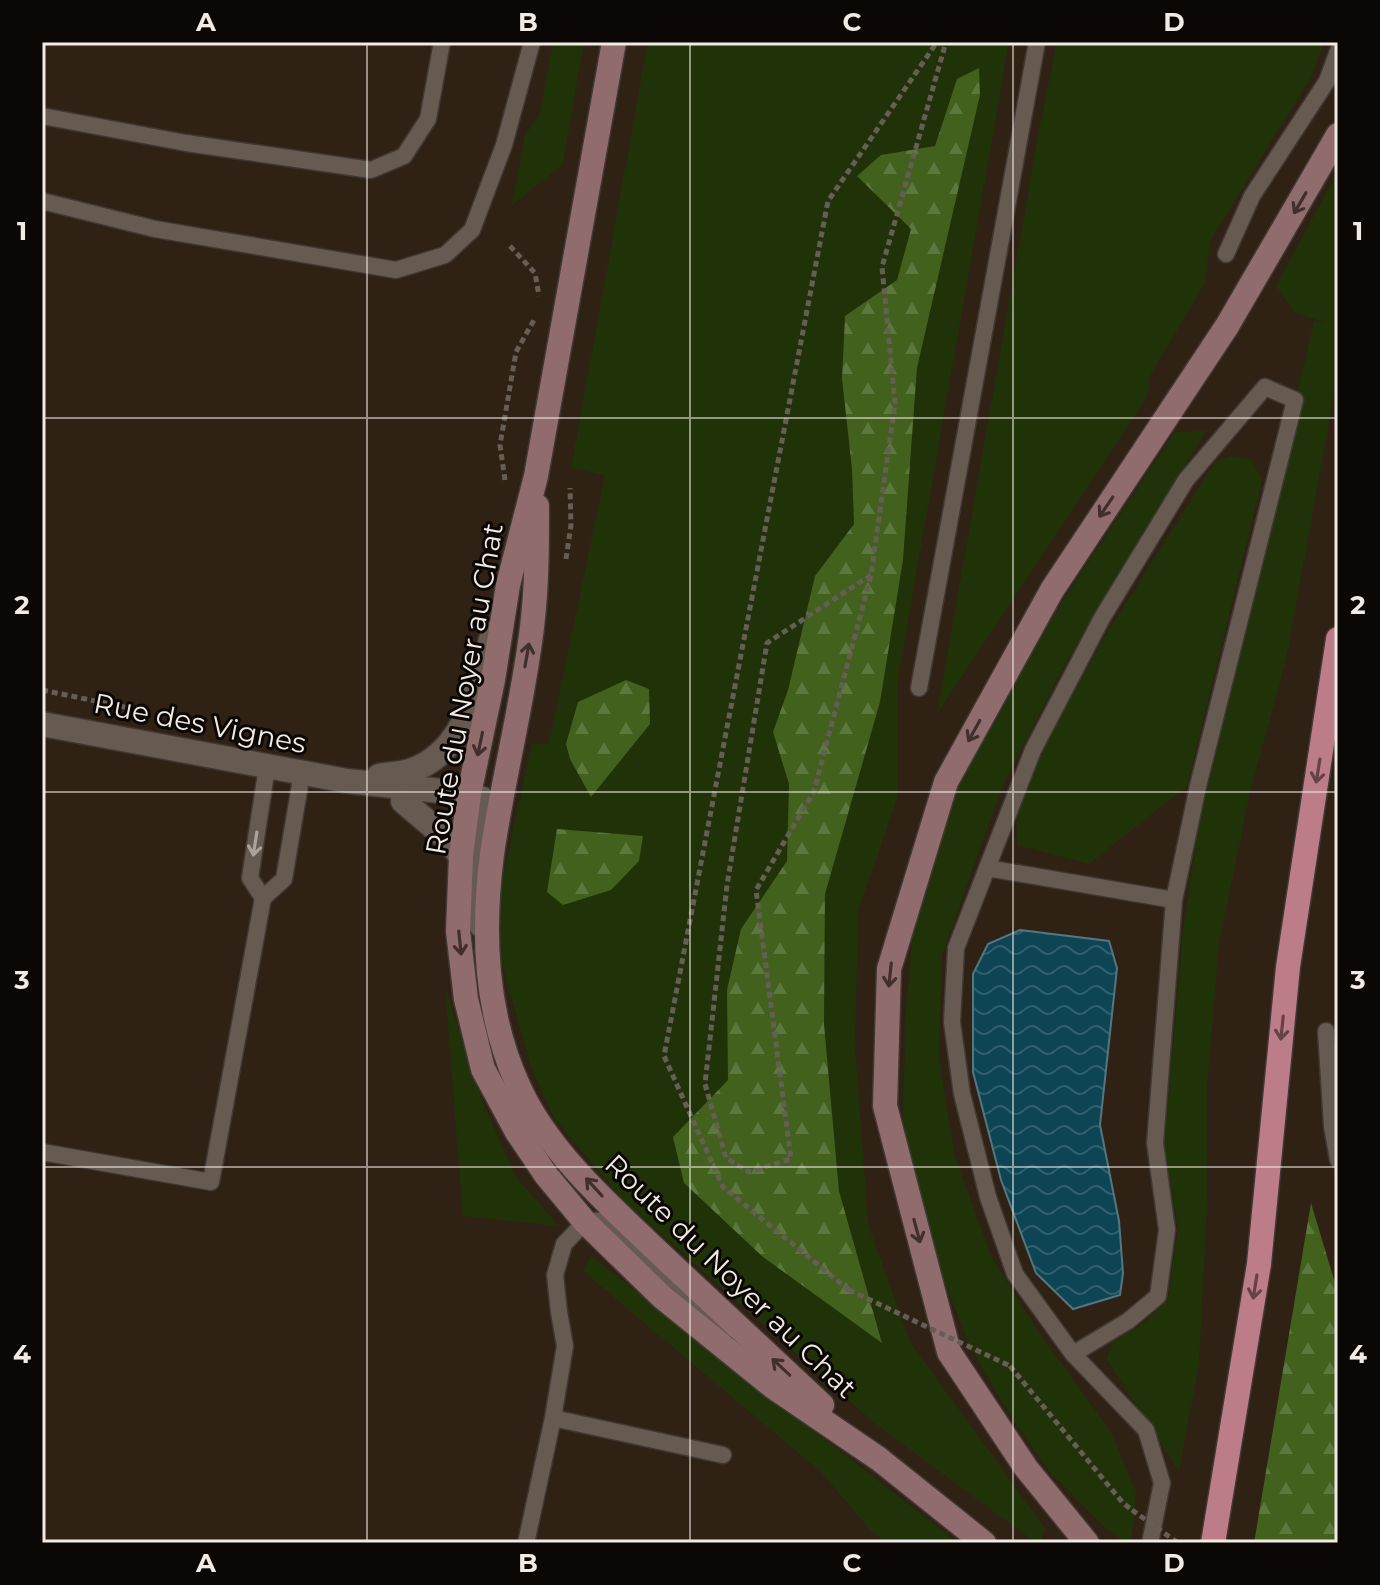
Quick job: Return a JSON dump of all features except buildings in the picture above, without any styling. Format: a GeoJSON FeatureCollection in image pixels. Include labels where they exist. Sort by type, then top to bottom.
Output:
{"type":"FeatureCollection","features":[{"type":"Feature","properties":{"kind":"main road"},"geometry":{"type":"LineString","coordinates":[[1213,1543],[1259,1264],[1288,967],[1338,639]]}},
{"type":"Feature","properties":{"kind":"street","name":"Route du Noyer au Chat"},"geometry":{"type":"LineString","coordinates":[[614,42],[536,476],[508,585],[493,680],[480,797],[492,857],[485,946],[489,986],[507,1058],[519,1088],[537,1119],[563,1153],[614,1210],[879,1459]]}},
{"type":"Feature","properties":{"kind":"street"},"geometry":{"type":"LineString","coordinates":[[1084,1540],[1026,1468],[949,1352],[885,1106],[889,969],[946,782],[1052,590],[1227,326],[1338,135]]}},
{"type":"Feature","properties":{"kind":"street","name":"Route du Noyer au Chat"},"geometry":{"type":"LineString","coordinates":[[536,476],[538,567],[532,628],[461,856],[458,931],[466,999],[483,1069],[517,1132],[546,1175],[585,1222],[662,1297],[772,1386],[879,1459],[984,1543]]}},
{"type":"Feature","properties":{"kind":"street","name":"Rue des Vignes"},"geometry":{"type":"LineString","coordinates":[[347,781],[411,771],[439,754],[457,736],[467,719],[508,585]]}},
{"type":"Feature","properties":{"kind":"street","name":"Rue des Vignes"},"geometry":{"type":"LineString","coordinates":[[42,724],[347,781],[480,797]]}},
{"type":"Feature","properties":{"kind":"street","name":"Rue des Vignes"},"geometry":{"type":"LineString","coordinates":[[347,781],[403,801],[444,836],[461,856]]}},
{"type":"Feature","properties":{"kind":"street","name":"Rue des Vignes"},"geometry":{"type":"LineString","coordinates":[[403,801],[480,797]]}},
{"type":"Feature","properties":{"kind":"lane"},"geometry":{"type":"LineString","coordinates":[[42,116],[186,143],[371,170],[404,156],[428,119],[442,42]]}},
{"type":"Feature","properties":{"kind":"lane"},"geometry":{"type":"LineString","coordinates":[[42,201],[155,229],[396,270],[445,255],[472,230],[504,145],[532,42]]}},
{"type":"Feature","properties":{"kind":"lane"},"geometry":{"type":"LineString","coordinates":[[919,688],[1037,42]]}},
{"type":"Feature","properties":{"kind":"lane"},"geometry":{"type":"LineString","coordinates":[[1226,254],[1252,196],[1327,81],[1338,51]]}},
{"type":"Feature","properties":{"kind":"lane"},"geometry":{"type":"LineString","coordinates":[[1073,1354],[1128,1321],[1158,1296],[1167,1230],[1155,1143],[1174,900],[1198,786],[1295,400],[1265,387],[1186,480],[1102,618],[1033,750],[956,948],[952,1022],[962,1094],[988,1197],[1015,1274],[1073,1354],[1146,1430],[1162,1483],[1150,1543]]}},
{"type":"Feature","properties":{"kind":"lane"},"geometry":{"type":"LineString","coordinates":[[263,898],[250,878],[267,767]]}},
{"type":"Feature","properties":{"kind":"lane"},"geometry":{"type":"LineString","coordinates":[[42,1152],[211,1182],[263,898],[284,879],[302,773]]}},
{"type":"Feature","properties":{"kind":"lane"},"geometry":{"type":"LineString","coordinates":[[987,868],[1174,900]]}},
{"type":"Feature","properties":{"kind":"lane"},"geometry":{"type":"LineString","coordinates":[[1326,1031],[1332,1126],[1338,1160]]}},
{"type":"Feature","properties":{"kind":"lane"},"geometry":{"type":"LineString","coordinates":[[526,1543],[565,1346],[555,1275],[564,1244],[585,1222],[604,1220],[712,1320],[748,1336]]}},
{"type":"Feature","properties":{"kind":"lane"},"geometry":{"type":"LineString","coordinates":[[553,1418],[723,1455]]}},
{"type":"Feature","properties":{"kind":"path"},"geometry":{"type":"LineString","coordinates":[[937,42],[828,201],[664,1056],[723,1187],[849,1290],[1010,1366],[1123,1503],[1178,1543]]}},
{"type":"Feature","properties":{"kind":"path"},"geometry":{"type":"LineString","coordinates":[[871,575],[767,643],[727,885],[705,1084],[726,1158],[749,1172],[791,1159],[756,890],[814,791],[871,575],[895,403],[882,267],[946,42]]}},
{"type":"Feature","properties":{"kind":"path"},"geometry":{"type":"LineString","coordinates":[[510,246],[535,273],[540,299]]}},
{"type":"Feature","properties":{"kind":"path"},"geometry":{"type":"LineString","coordinates":[[507,493],[500,445],[516,352],[539,312]]}},
{"type":"Feature","properties":{"kind":"path"},"geometry":{"type":"LineString","coordinates":[[564,572],[571,525],[570,488]]}},
{"type":"Feature","properties":{"kind":"path"},"geometry":{"type":"LineString","coordinates":[[42,690],[134,709],[144,722]]}},
{"type":"Feature","properties":{"kind":"shaded area"},"geometry":{"type":"Polygon","coordinates":[[[42,42],[1338,42],[1338,1543],[42,1543],[42,42]]]}},
{"type":"Feature","properties":{"kind":"green space"},"geometry":{"type":"Polygon","coordinates":[[[553,42],[584,42],[563,164],[512,205],[525,135],[540,114],[553,42]]]}},
{"type":"Feature","properties":{"kind":"green space"},"geometry":{"type":"Polygon","coordinates":[[[648,42],[1009,42],[898,678],[898,796],[858,911],[855,1046],[868,1224],[910,1342],[1045,1528],[1040,1543],[872,1421],[625,1202],[554,1118],[531,1067],[500,957],[500,891],[532,744],[549,744],[605,475],[571,468],[648,42]],[[978,69],[957,79],[935,146],[881,155],[875,194],[911,229],[897,280],[845,316],[842,379],[852,469],[854,524],[815,576],[788,690],[774,732],[789,784],[787,861],[741,929],[728,1080],[673,1137],[882,1341],[839,1191],[824,1024],[825,894],[880,702],[903,560],[917,368],[980,95],[978,69]]]}},
{"type":"Feature","properties":{"kind":"green space"},"geometry":{"type":"Polygon","coordinates":[[[1057,42],[1324,42],[1311,77],[1210,241],[1205,283],[1151,374],[1147,397],[937,714],[1039,130],[1057,42]]]}},
{"type":"Feature","properties":{"kind":"green space"},"geometry":{"type":"Polygon","coordinates":[[[979,68],[980,95],[917,368],[903,560],[880,702],[825,894],[824,1024],[839,1191],[882,1343],[763,1257],[684,1183],[673,1137],[728,1080],[727,990],[741,929],[787,861],[789,784],[773,732],[788,690],[815,576],[854,524],[852,469],[842,379],[845,316],[897,280],[911,229],[857,176],[881,155],[935,146],[957,79],[979,68]]]}},
{"type":"Feature","properties":{"kind":"green space"},"geometry":{"type":"Polygon","coordinates":[[[1338,171],[1338,373],[1286,660],[1250,793],[1219,943],[1207,1087],[1207,1203],[1199,1363],[1179,1471],[1107,1360],[1112,1343],[1145,1322],[1168,1299],[1178,1229],[1164,1144],[1183,932],[1199,823],[1314,321],[1327,323],[1295,313],[1276,286],[1338,171]]]}},
{"type":"Feature","properties":{"kind":"green space"},"geometry":{"type":"Polygon","coordinates":[[[1206,431],[1062,670],[1002,787],[942,955],[939,1057],[954,1154],[991,1256],[1038,1331],[1111,1432],[1136,1492],[1131,1543],[1126,1543],[1102,1525],[1049,1471],[1009,1414],[969,1344],[919,1216],[903,1118],[906,1009],[913,929],[954,796],[994,718],[1062,602],[1175,432],[1206,431]]]}},
{"type":"Feature","properties":{"kind":"green space"},"geometry":{"type":"Polygon","coordinates":[[[1231,456],[1251,459],[1262,480],[1187,786],[1089,864],[1017,845],[1017,812],[1049,738],[1104,638],[1216,461],[1231,456]]]}},
{"type":"Feature","properties":{"kind":"green space"},"geometry":{"type":"Polygon","coordinates":[[[626,680],[649,689],[650,724],[591,797],[570,759],[566,744],[578,702],[626,680]]]}},
{"type":"Feature","properties":{"kind":"green space"},"geometry":{"type":"Polygon","coordinates":[[[557,829],[643,836],[639,861],[611,890],[563,905],[547,892],[557,829]]]}},
{"type":"Feature","properties":{"kind":"green space"},"geometry":{"type":"Polygon","coordinates":[[[445,987],[482,1101],[516,1177],[559,1226],[463,1216],[445,987]]]}},
{"type":"Feature","properties":{"kind":"green space"},"geometry":{"type":"Polygon","coordinates":[[[1311,1203],[1338,1293],[1338,1543],[1254,1543],[1311,1203]]]}},
{"type":"Feature","properties":{"kind":"green space"},"geometry":{"type":"Polygon","coordinates":[[[591,1256],[958,1543],[886,1543],[870,1530],[822,1473],[583,1271],[591,1256]]]}},
{"type":"Feature","properties":{"kind":"water"},"geometry":{"type":"Polygon","coordinates":[[[1020,930],[1109,941],[1117,968],[1100,1125],[1119,1221],[1123,1273],[1120,1295],[1073,1309],[1036,1273],[1001,1180],[973,1072],[973,974],[988,944],[1020,930]]]}}]}
